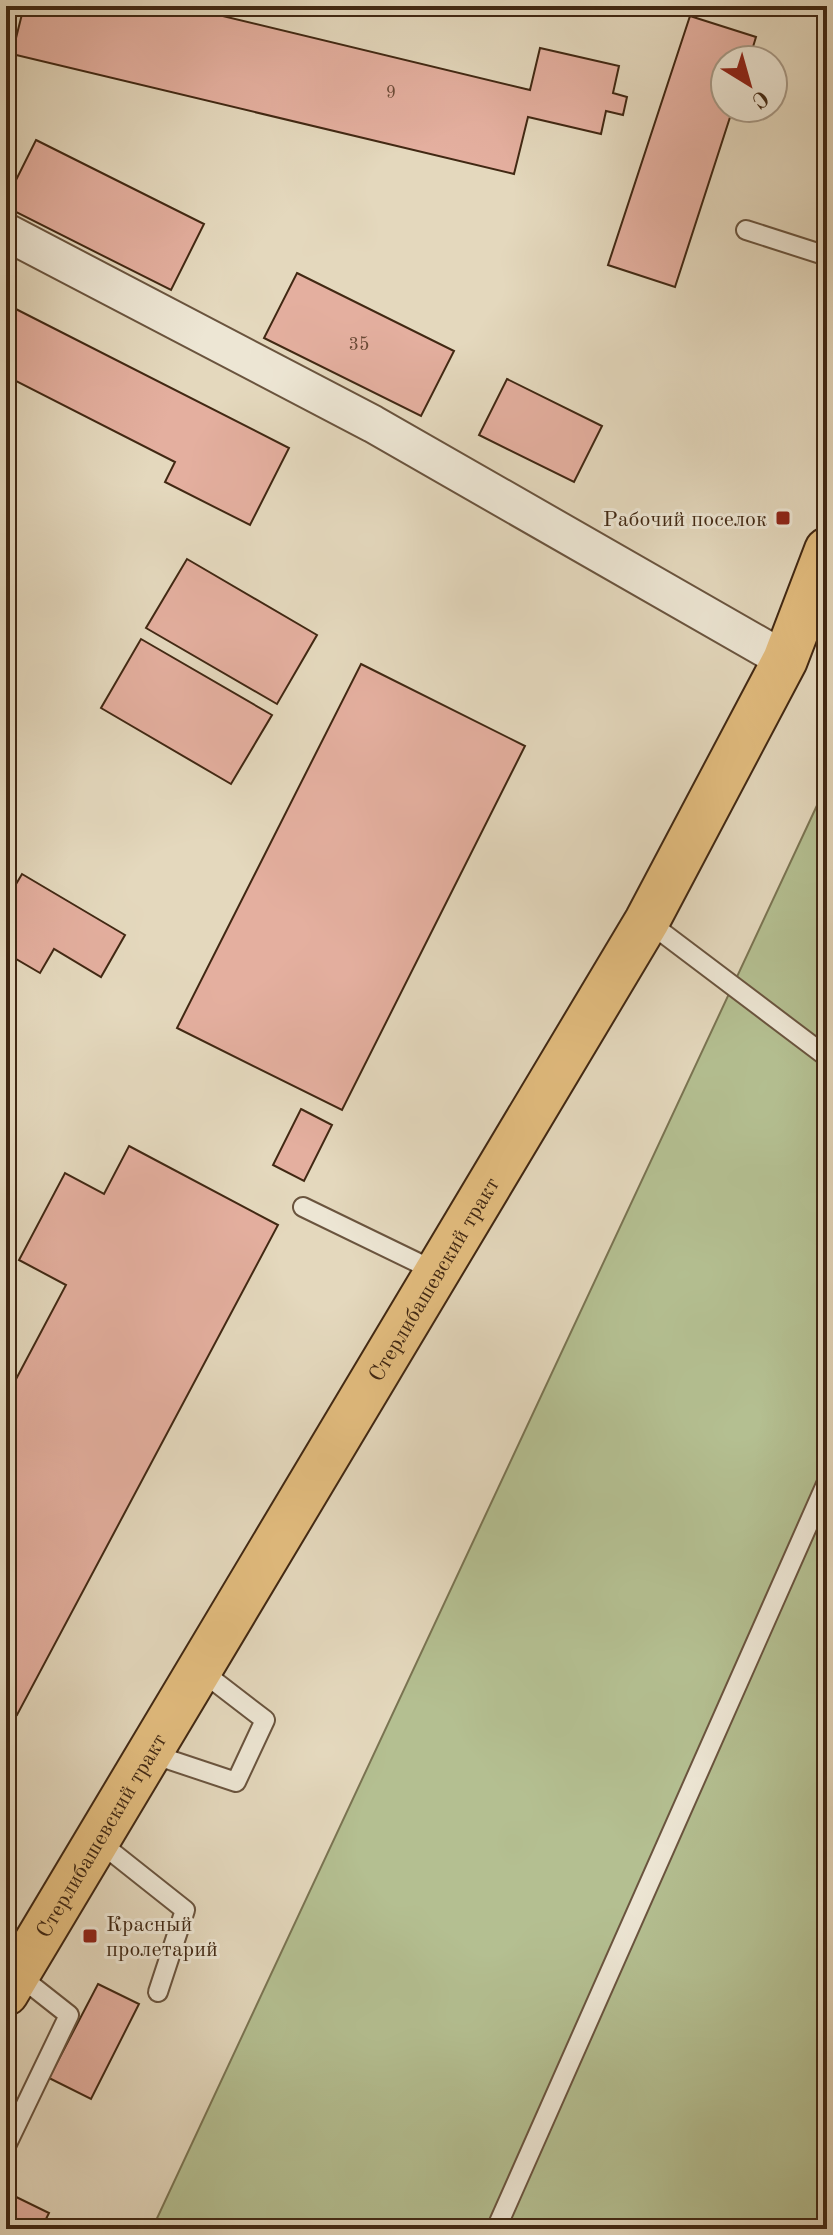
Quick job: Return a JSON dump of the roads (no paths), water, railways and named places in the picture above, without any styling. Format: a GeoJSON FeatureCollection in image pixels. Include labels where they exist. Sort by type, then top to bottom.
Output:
{"type":"FeatureCollection","features":[{"type":"Feature","properties":{"kind":"main road","name":"Стерлибашевский тракт"},"geometry":{"type":"LineString","coordinates":[[12,1984],[647,921],[785,660],[827,550]]}},
{"type":"Feature","properties":{"kind":"street"},"geometry":{"type":"LineString","coordinates":[[6,232],[373,424],[785,660]]}},
{"type":"Feature","properties":{"kind":"lane"},"geometry":{"type":"LineString","coordinates":[[746,230],[827,256]]}},
{"type":"Feature","properties":{"kind":"lane"},"geometry":{"type":"LineString","coordinates":[[647,921],[827,1057]]}},
{"type":"Feature","properties":{"kind":"lane"},"geometry":{"type":"LineString","coordinates":[[303,1207],[437,1272]]}},
{"type":"Feature","properties":{"kind":"lane"},"geometry":{"type":"LineString","coordinates":[[496,2229],[827,1482]]}},
{"type":"Feature","properties":{"kind":"lane"},"geometry":{"type":"LineString","coordinates":[[149,1753],[236,1782],[265,1720],[200,1669]]}},
{"type":"Feature","properties":{"kind":"lane"},"geometry":{"type":"LineString","coordinates":[[98,1841],[185,1910],[158,1992]]}},
{"type":"Feature","properties":{"kind":"lane"},"geometry":{"type":"LineString","coordinates":[[6,2146],[12,2118],[69,2015],[12,1984]]}},
{"type":"Feature","properties":{"kind":"place","name":"Рабочий поселок"},"geometry":{"type":"Point","coordinates":[783,518]}},
{"type":"Feature","properties":{"kind":"place","name":"Красный пролетарий"},"geometry":{"type":"Point","coordinates":[90,1936]}}]}
